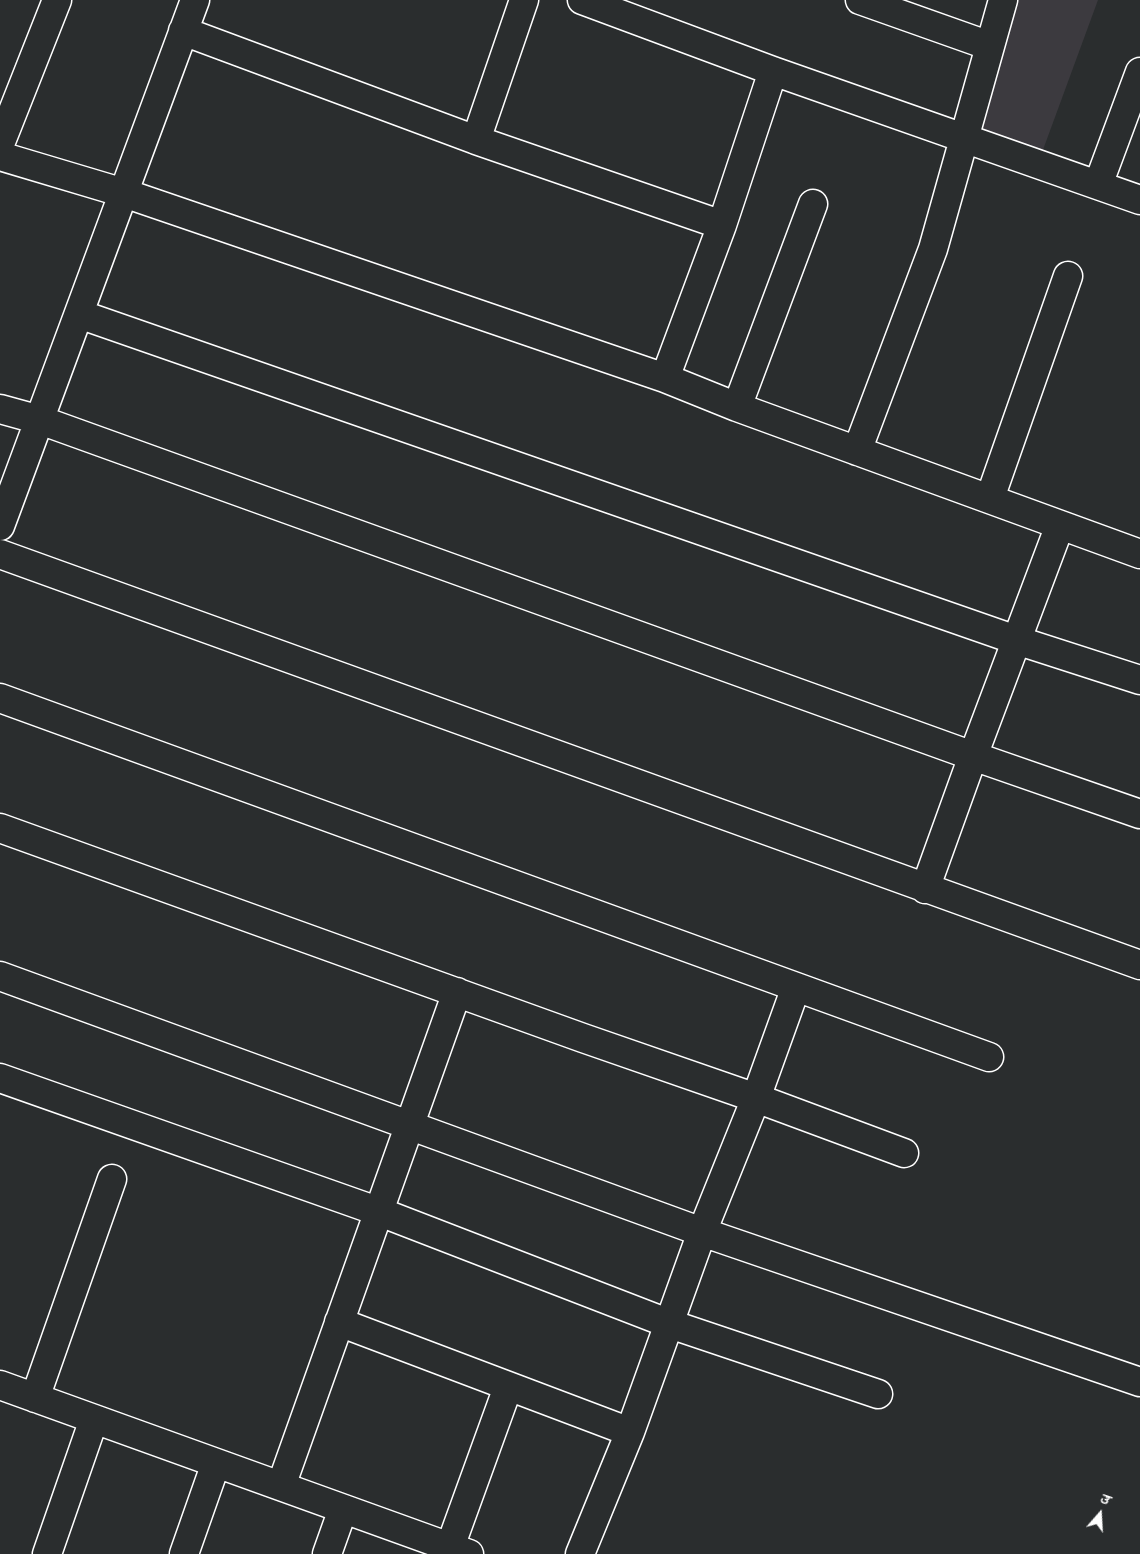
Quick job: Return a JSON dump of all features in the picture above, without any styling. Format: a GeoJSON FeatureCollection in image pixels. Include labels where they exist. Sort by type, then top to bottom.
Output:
{"type":"FeatureCollection","features":[{"type":"Feature","properties":{"kind":"street"},"geometry":{"type":"LineString","coordinates":[[0,144],[57,0]]}},
{"type":"Feature","properties":{"kind":"street"},"geometry":{"type":"LineString","coordinates":[[0,526],[195,0]]}},
{"type":"Feature","properties":{"kind":"street"},"geometry":{"type":"LineString","coordinates":[[476,140],[524,0]]}},
{"type":"Feature","properties":{"kind":"street"},"geometry":{"type":"LineString","coordinates":[[582,0],[773,71],[1140,200]]}},
{"type":"Feature","properties":{"kind":"street"},"geometry":{"type":"LineString","coordinates":[[860,0],[990,46]]}},
{"type":"Feature","properties":{"kind":"street"},"geometry":{"type":"LineString","coordinates":[[857,451],[933,249],[1003,0]]}},
{"type":"Feature","properties":{"kind":"street"},"geometry":{"type":"LineString","coordinates":[[183,31],[476,140],[722,225]]}},
{"type":"Feature","properties":{"kind":"street"},"geometry":{"type":"LineString","coordinates":[[665,378],[722,225],[773,71]]}},
{"type":"Feature","properties":{"kind":"street"},"geometry":{"type":"LineString","coordinates":[[1098,185],[1140,72]]}},
{"type":"Feature","properties":{"kind":"street"},"geometry":{"type":"LineString","coordinates":[[0,156],[124,193],[665,378],[738,407],[1140,554]]}},
{"type":"Feature","properties":{"kind":"street"},"geometry":{"type":"LineString","coordinates":[[738,407],[813,204]]}},
{"type":"Feature","properties":{"kind":"street"},"geometry":{"type":"LineString","coordinates":[[990,498],[1068,276]]}},
{"type":"Feature","properties":{"kind":"street"},"geometry":{"type":"LineString","coordinates":[[79,314],[1016,640],[1140,680]]}},
{"type":"Feature","properties":{"kind":"street"},"geometry":{"type":"LineString","coordinates":[[0,409],[40,420],[972,756],[1140,814]]}},
{"type":"Feature","properties":{"kind":"street"},"geometry":{"type":"LineString","coordinates":[[925,889],[972,756],[1060,525]]}},
{"type":"Feature","properties":{"kind":"street"},"geometry":{"type":"LineString","coordinates":[[0,554],[1140,966]]}},
{"type":"Feature","properties":{"kind":"street"},"geometry":{"type":"LineString","coordinates":[[0,698],[989,1057]]}},
{"type":"Feature","properties":{"kind":"street"},"geometry":{"type":"LineString","coordinates":[[0,828],[756,1098],[904,1153]]}},
{"type":"Feature","properties":{"kind":"street"},"geometry":{"type":"LineString","coordinates":[[0,976],[702,1232],[1140,1382]]}},
{"type":"Feature","properties":{"kind":"street"},"geometry":{"type":"LineString","coordinates":[[580,1554],[630,1432],[702,1232],[756,1098],[796,987]]}},
{"type":"Feature","properties":{"kind":"street"},"geometry":{"type":"LineString","coordinates":[[281,1486],[411,1126],[457,992]]}},
{"type":"Feature","properties":{"kind":"street"},"geometry":{"type":"LineString","coordinates":[[1,1083],[380,1212],[670,1324],[878,1394]]}},
{"type":"Feature","properties":{"kind":"street"},"geometry":{"type":"LineString","coordinates":[[35,1398],[112,1179]]}},
{"type":"Feature","properties":{"kind":"street"},"geometry":{"type":"LineString","coordinates":[[339,1322],[630,1432]]}},
{"type":"Feature","properties":{"kind":"street"},"geometry":{"type":"LineString","coordinates":[[0,1385],[463,1552],[508,1387]]}},
{"type":"Feature","properties":{"kind":"street"},"geometry":{"type":"LineString","coordinates":[[47,1554],[94,1419]]}},
{"type":"Feature","properties":{"kind":"street"},"geometry":{"type":"LineString","coordinates":[[184,1554],[216,1463]]}},
{"type":"Feature","properties":{"kind":"street"},"geometry":{"type":"LineString","coordinates":[[327,1554],[343,1509]]}},
{"type":"Feature","properties":{"kind":"shaded area"},"geometry":{"type":"Polygon","coordinates":[[[1014,0],[1098,0],[1040,158],[967,129],[1014,0]]]}}]}
